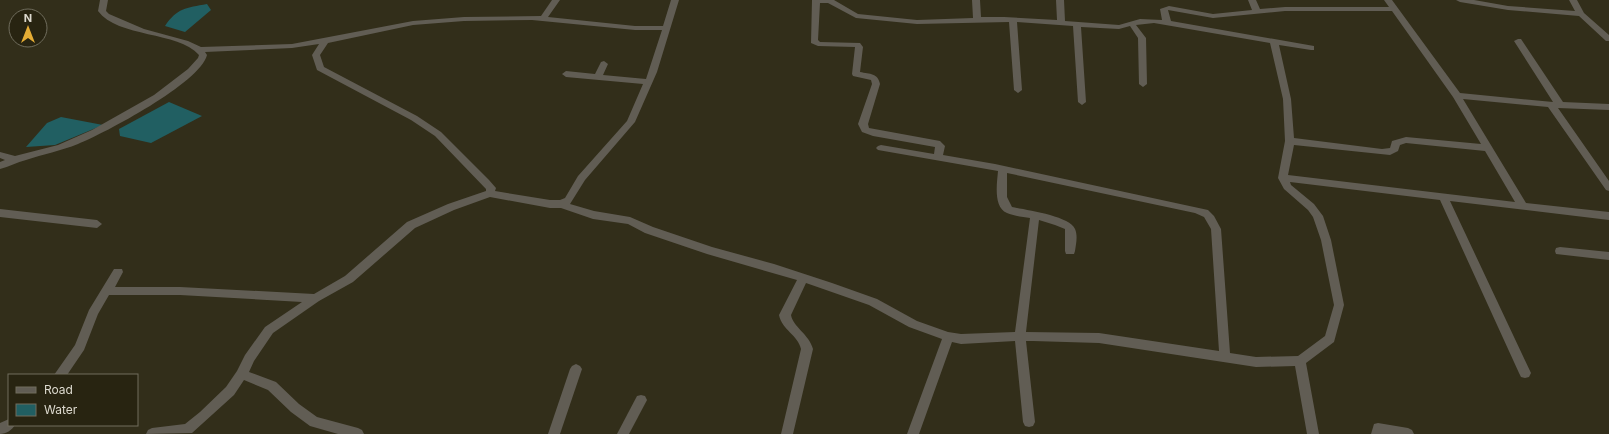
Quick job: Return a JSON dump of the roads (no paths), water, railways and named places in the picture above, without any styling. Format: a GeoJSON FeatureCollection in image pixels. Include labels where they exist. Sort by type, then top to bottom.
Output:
{"type":"FeatureCollection","features":[{"type":"Feature","properties":{"kind":"street"},"geometry":{"type":"LineString","coordinates":[[104,0],[102,11],[106,16],[130,27],[177,41],[200,50],[268,48],[325,41],[413,23],[464,20],[543,19],[635,28],[667,28]]}},
{"type":"Feature","properties":{"kind":"street"},"geometry":{"type":"LineString","coordinates":[[543,19],[556,0]]}},
{"type":"Feature","properties":{"kind":"street"},"geometry":{"type":"LineString","coordinates":[[562,204],[569,200],[581,178],[596,158],[630,122],[649,82],[662,47],[676,0]]}},
{"type":"Feature","properties":{"kind":"street"},"geometry":{"type":"LineString","coordinates":[[938,158],[940,146],[937,143],[873,133],[865,130],[863,124],[876,84],[875,79],[856,74],[859,47],[857,45],[818,44],[814,42],[817,0],[830,1],[839,4],[856,16],[873,18],[917,22],[977,19],[1013,20],[1120,27],[1140,21],[1167,23],[1274,43],[1311,48]]}},
{"type":"Feature","properties":{"kind":"street"},"geometry":{"type":"LineString","coordinates":[[976,0],[977,19]]}},
{"type":"Feature","properties":{"kind":"street"},"geometry":{"type":"LineString","coordinates":[[1060,0],[1061,23]]}},
{"type":"Feature","properties":{"kind":"street"},"geometry":{"type":"LineString","coordinates":[[1252,0],[1257,12]]}},
{"type":"Feature","properties":{"kind":"street"},"geometry":{"type":"LineString","coordinates":[[1388,0],[1457,96],[1523,206]]}},
{"type":"Feature","properties":{"kind":"street"},"geometry":{"type":"LineString","coordinates":[[1460,0],[1508,8],[1581,14]]}},
{"type":"Feature","properties":{"kind":"street"},"geometry":{"type":"LineString","coordinates":[[1573,0],[1581,14],[1609,38]]}},
{"type":"Feature","properties":{"kind":"street"},"geometry":{"type":"LineString","coordinates":[[1167,23],[1164,9],[1169,8],[1213,16],[1285,9],[1394,9]]}},
{"type":"Feature","properties":{"kind":"street"},"geometry":{"type":"LineString","coordinates":[[1013,20],[1018,90]]}},
{"type":"Feature","properties":{"kind":"street"},"geometry":{"type":"LineString","coordinates":[[1077,24],[1082,102]]}},
{"type":"Feature","properties":{"kind":"street"},"geometry":{"type":"LineString","coordinates":[[1132,24],[1142,38],[1143,84]]}},
{"type":"Feature","properties":{"kind":"street"},"geometry":{"type":"LineString","coordinates":[[325,41],[316,55],[320,68],[408,114],[438,134],[486,182],[491,188],[490,193]]}},
{"type":"Feature","properties":{"kind":"street"},"geometry":{"type":"LineString","coordinates":[[1518,41],[1555,105],[1605,178],[1609,188]]}},
{"type":"Feature","properties":{"kind":"street"},"geometry":{"type":"LineString","coordinates":[[152,434],[172,432],[188,428],[204,416],[230,391],[242,374],[249,358],[269,330],[315,298],[349,279],[411,225],[451,207],[490,193],[550,204],[562,204],[593,215],[630,222],[711,251],[774,268],[872,302],[913,324],[948,337],[961,339],[1020,336],[1099,338],[1256,362],[1300,361],[1330,339],[1339,305],[1326,240],[1318,216],[1311,207],[1289,190],[1283,178],[1290,141],[1287,99],[1274,43]]}},
{"type":"Feature","properties":{"kind":"street"},"geometry":{"type":"LineString","coordinates":[[0,166],[14,159],[70,143],[116,121],[154,98],[190,72],[202,59],[203,55],[200,50]]}},
{"type":"Feature","properties":{"kind":"street"},"geometry":{"type":"LineString","coordinates":[[598,76],[604,64]]}},
{"type":"Feature","properties":{"kind":"street"},"geometry":{"type":"LineString","coordinates":[[566,74],[649,82]]}},
{"type":"Feature","properties":{"kind":"street"},"geometry":{"type":"LineString","coordinates":[[1457,96],[1555,105],[1609,106]]}},
{"type":"Feature","properties":{"kind":"street"},"geometry":{"type":"LineString","coordinates":[[1290,141],[1382,152],[1390,152],[1395,149],[1395,143],[1406,140],[1488,148]]}},
{"type":"Feature","properties":{"kind":"street"},"geometry":{"type":"LineString","coordinates":[[881,148],[994,167],[1210,214],[1213,218],[1216,229],[1225,358]]}},
{"type":"Feature","properties":{"kind":"street"},"geometry":{"type":"LineString","coordinates":[[0,155],[14,159]]}},
{"type":"Feature","properties":{"kind":"street"},"geometry":{"type":"LineString","coordinates":[[1003,170],[1002,198],[1004,205],[1009,210],[1060,222],[1068,226],[1070,230],[1070,251]]}},
{"type":"Feature","properties":{"kind":"street"},"geometry":{"type":"LineString","coordinates":[[1283,178],[1444,198],[1609,216]]}},
{"type":"Feature","properties":{"kind":"street"},"geometry":{"type":"LineString","coordinates":[[1444,198],[1525,373]]}},
{"type":"Feature","properties":{"kind":"street"},"geometry":{"type":"LineString","coordinates":[[0,213],[97,224]]}},
{"type":"Feature","properties":{"kind":"street"},"geometry":{"type":"LineString","coordinates":[[1029,422],[1020,336],[1035,216]]}},
{"type":"Feature","properties":{"kind":"street"},"geometry":{"type":"LineString","coordinates":[[1560,251],[1609,256]]}},
{"type":"Feature","properties":{"kind":"street"},"geometry":{"type":"LineString","coordinates":[[61,374],[80,347],[93,313],[118,272]]}},
{"type":"Feature","properties":{"kind":"street"},"geometry":{"type":"LineString","coordinates":[[787,434],[807,349],[806,344],[800,336],[786,321],[785,316],[788,306],[803,278]]}},
{"type":"Feature","properties":{"kind":"street"},"geometry":{"type":"LineString","coordinates":[[106,292],[180,291],[315,298]]}},
{"type":"Feature","properties":{"kind":"street"},"geometry":{"type":"LineString","coordinates":[[913,434],[948,337]]}},
{"type":"Feature","properties":{"kind":"street"},"geometry":{"type":"LineString","coordinates":[[1300,361],[1313,434]]}},
{"type":"Feature","properties":{"kind":"street"},"geometry":{"type":"LineString","coordinates":[[554,434],[576,369]]}},
{"type":"Feature","properties":{"kind":"street"},"geometry":{"type":"LineString","coordinates":[[242,374],[272,386],[295,408],[314,422],[358,434]]}},
{"type":"Feature","properties":{"kind":"street"},"geometry":{"type":"LineString","coordinates":[[623,434],[641,400]]}},
{"type":"Feature","properties":{"kind":"street"},"geometry":{"type":"LineString","coordinates":[[1377,434],[1378,428],[1408,434]]}},
{"type":"Feature","properties":{"kind":"water"},"geometry":{"type":"Polygon","coordinates":[[[207,4],[211,10],[185,32],[165,26],[178,12],[207,4]]]}},
{"type":"Feature","properties":{"kind":"water"},"geometry":{"type":"Polygon","coordinates":[[[169,102],[202,116],[151,143],[120,136],[119,129],[169,102]]]}},
{"type":"Feature","properties":{"kind":"water"},"geometry":{"type":"Polygon","coordinates":[[[61,117],[103,125],[55,145],[26,147],[47,123],[61,117]]]}}]}
